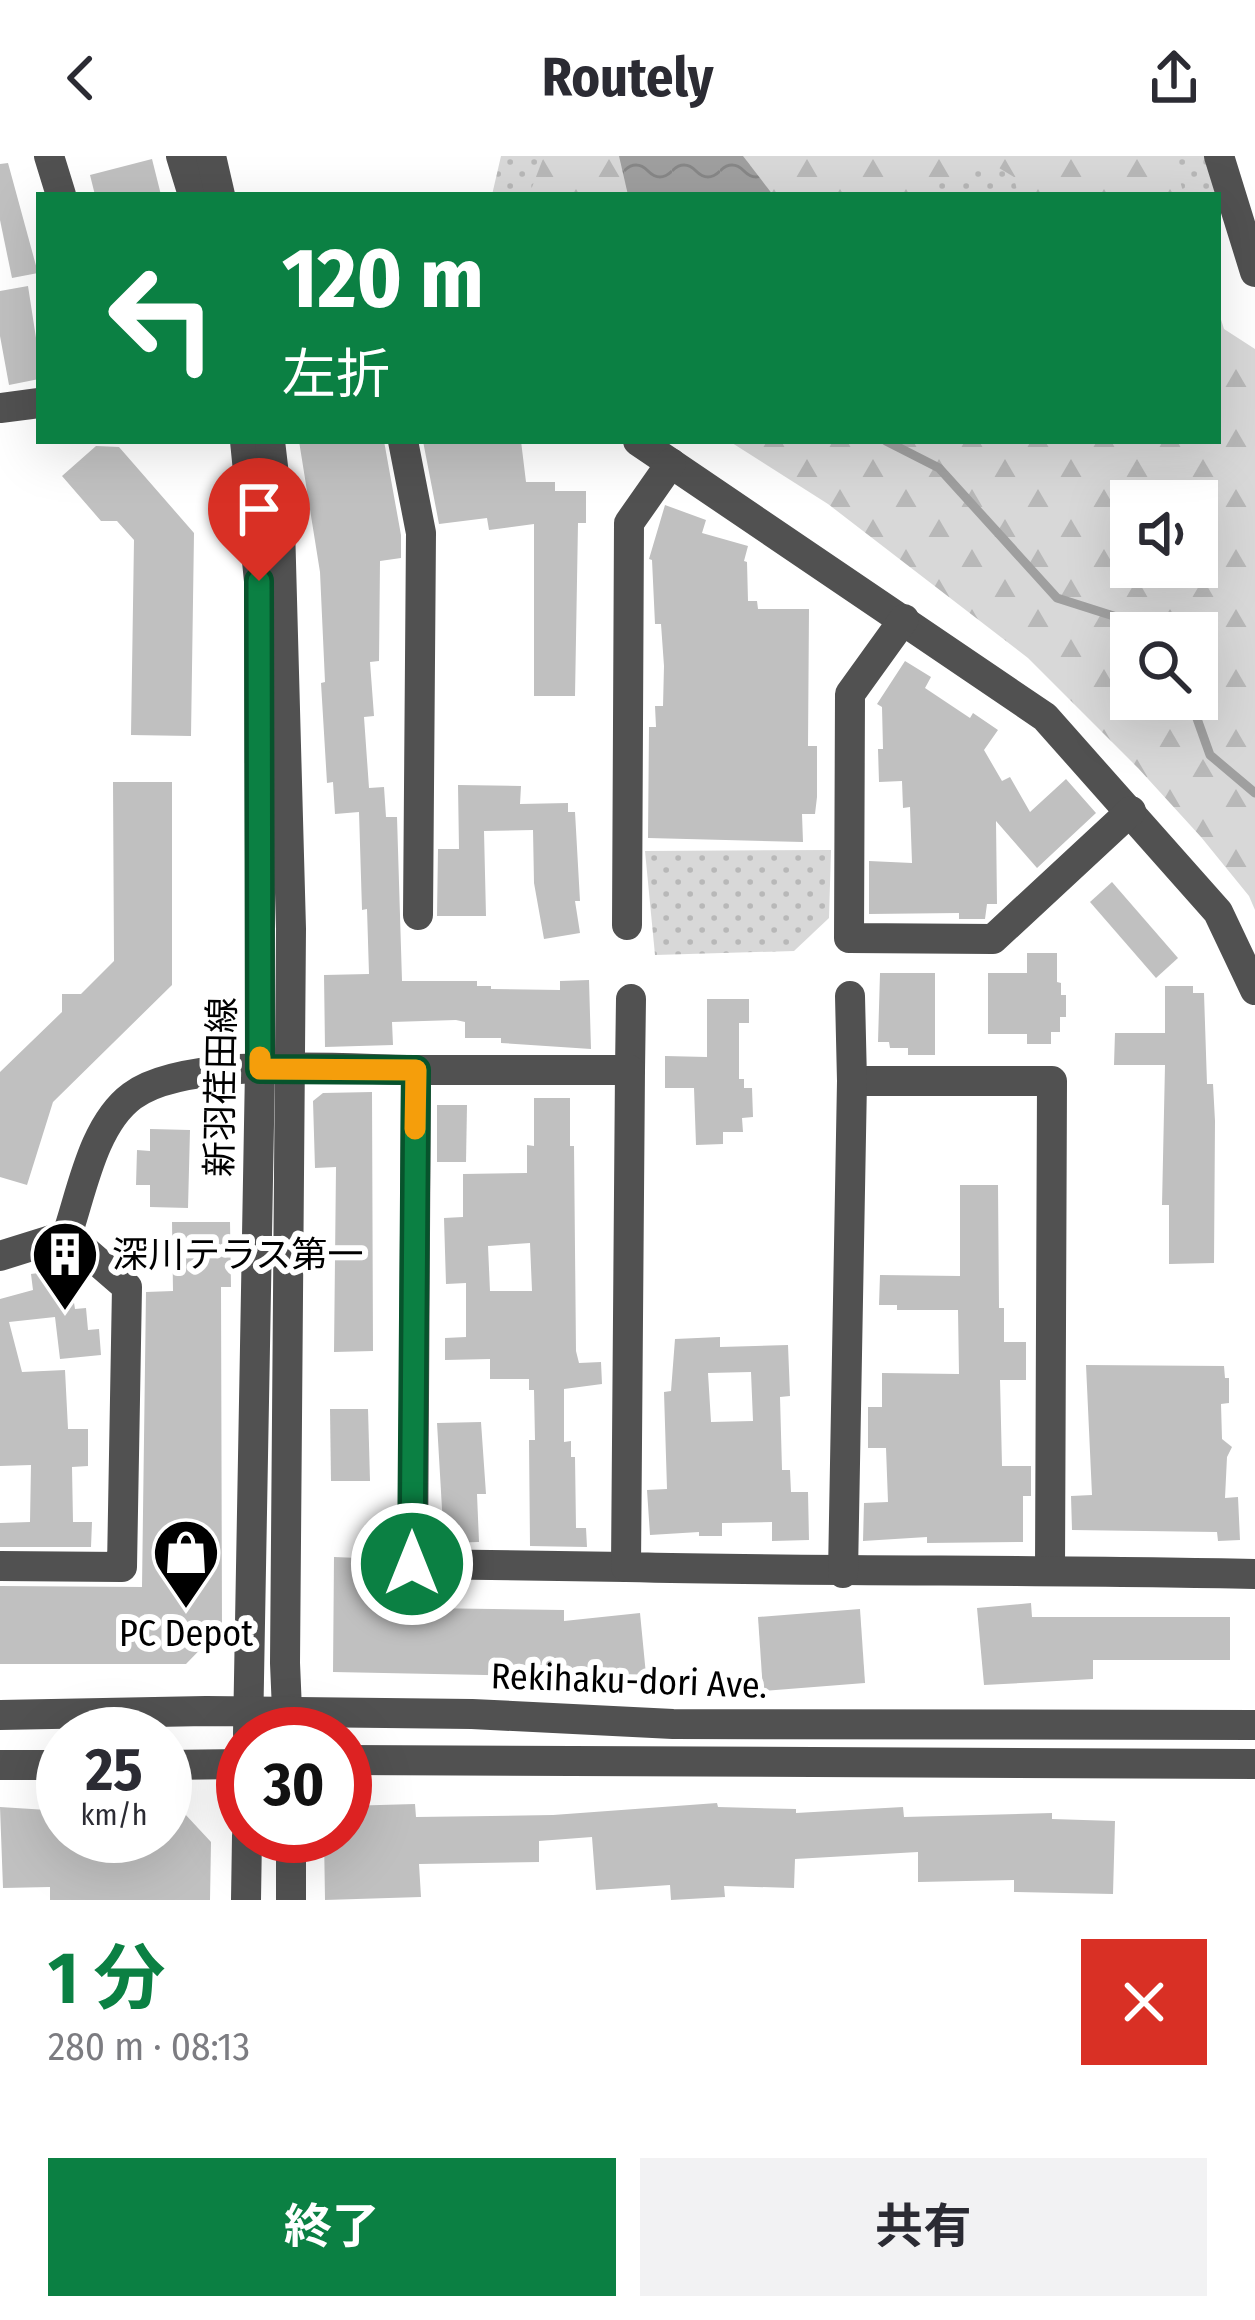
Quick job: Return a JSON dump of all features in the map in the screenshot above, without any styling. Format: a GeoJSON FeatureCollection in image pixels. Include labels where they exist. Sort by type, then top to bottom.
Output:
{"type":"FeatureCollection","features":[{"type":"Feature","properties":{"kind":"street"},"geometry":{"type":"LineString","coordinates":[[49,156],[60,192]]}},
{"type":"Feature","properties":{"kind":"street"},"geometry":{"type":"LineString","coordinates":[[181,156],[192,192]]}},
{"type":"Feature","properties":{"kind":"street"},"geometry":{"type":"LineString","coordinates":[[211,156],[219,192]]}},
{"type":"Feature","properties":{"kind":"street"},"geometry":{"type":"LineString","coordinates":[[1219,156],[1255,272]]}},
{"type":"Feature","properties":{"kind":"street"},"geometry":{"type":"LineString","coordinates":[[0,408],[36,403]]}},
{"type":"Feature","properties":{"kind":"street","name":"新羽荏田線"},"geometry":{"type":"LineString","coordinates":[[244,444],[259,581],[288,1707]]}},
{"type":"Feature","properties":{"kind":"street","name":"新羽荏田線"},"geometry":{"type":"LineString","coordinates":[[249,1707],[275,1069],[286,652],[270,444]]}},
{"type":"Feature","properties":{"kind":"street"},"geometry":{"type":"LineString","coordinates":[[405,444],[421,533],[418,915]]}},
{"type":"Feature","properties":{"kind":"street"},"geometry":{"type":"LineString","coordinates":[[642,444],[1046,717],[1218,912],[1255,990]]}},
{"type":"Feature","properties":{"kind":"street"},"geometry":{"type":"LineString","coordinates":[[627,925],[629,523],[671,463]]}},
{"type":"Feature","properties":{"kind":"street"},"geometry":{"type":"LineString","coordinates":[[904,619],[850,694],[849,938],[993,939],[1131,811]]}},
{"type":"Feature","properties":{"kind":"street"},"geometry":{"type":"LineString","coordinates":[[842,1573],[850,996]]}},
{"type":"Feature","properties":{"kind":"street"},"geometry":{"type":"LineString","coordinates":[[626,1567],[631,999]]}},
{"type":"Feature","properties":{"kind":"street"},"geometry":{"type":"LineString","coordinates":[[67,1235],[99,1142],[116,1112],[134,1094],[181,1076],[275,1069],[630,1070]]}},
{"type":"Feature","properties":{"kind":"street"},"geometry":{"type":"LineString","coordinates":[[416,1070],[412,1564],[842,1573],[1050,1569],[1255,1574]]}},
{"type":"Feature","properties":{"kind":"street"},"geometry":{"type":"LineString","coordinates":[[852,1081],[1052,1081],[1050,1569]]}},
{"type":"Feature","properties":{"kind":"street"},"geometry":{"type":"LineString","coordinates":[[0,1256],[67,1235]]}},
{"type":"Feature","properties":{"kind":"street"},"geometry":{"type":"LineString","coordinates":[[0,1566],[122,1567],[127,1287],[67,1235]]}},
{"type":"Feature","properties":{"kind":"street","name":"Rekihaku-dori Ave."},"geometry":{"type":"LineString","coordinates":[[372,1719],[472,1714],[673,1724],[1255,1725]]}},
{"type":"Feature","properties":{"kind":"street","name":"Rekihaku-dori Ave."},"geometry":{"type":"LineString","coordinates":[[0,1715],[216,1722]]}},
{"type":"Feature","properties":{"kind":"street","name":"Rekihaku-dori Ave."},"geometry":{"type":"LineString","coordinates":[[372,1760],[1255,1764]]}},
{"type":"Feature","properties":{"kind":"street"},"geometry":{"type":"LineString","coordinates":[[0,1765],[36,1765]]}},
{"type":"Feature","properties":{"kind":"street"},"geometry":{"type":"LineString","coordinates":[[246,1900],[247,1863]]}},
{"type":"Feature","properties":{"kind":"street"},"geometry":{"type":"LineString","coordinates":[[291,1863],[291,1900]]}},
{"type":"Feature","properties":{"kind":"green space"},"geometry":{"type":"Polygon","coordinates":[[[501,156],[1204,156],[1215,192],[493,192],[501,156]]]}},
{"type":"Feature","properties":{"kind":"green space"},"geometry":{"type":"Polygon","coordinates":[[[544,156],[670,156],[664,192],[530,192],[544,156]]]}},
{"type":"Feature","properties":{"kind":"green space"},"geometry":{"type":"Polygon","coordinates":[[[743,156],[1173,156],[1183,192],[1017,192],[1014,177],[994,165],[920,192],[771,192],[743,156]]]}},
{"type":"Feature","properties":{"kind":"green space"},"geometry":{"type":"Polygon","coordinates":[[[1221,320],[1224,329],[1255,349],[1255,910],[1201,837],[1028,658],[828,504],[734,444],[1221,444],[1221,320]]]}},
{"type":"Feature","properties":{"kind":"green space"},"geometry":{"type":"Polygon","coordinates":[[[831,850],[829,918],[794,951],[655,955],[645,851],[831,850]]]}},
{"type":"Feature","properties":{"kind":"water"},"geometry":{"type":"Polygon","coordinates":[[[619,156],[743,156],[771,192],[627,192],[619,156]]]}},
{"type":"Feature","properties":{"kind":"building"},"geometry":{"type":"Polygon","coordinates":[[[152,159],[160,192],[94,192],[90,175],[152,159]]]}},
{"type":"Feature","properties":{"kind":"building"},"geometry":{"type":"Polygon","coordinates":[[[8,163],[36,273],[12,278],[0,220],[0,164],[8,163]]]}},
{"type":"Feature","properties":{"kind":"building"},"geometry":{"type":"Polygon","coordinates":[[[28,286],[36,380],[9,385],[0,336],[0,291],[28,286]]]}},
{"type":"Feature","properties":{"kind":"building"},"geometry":{"type":"Polygon","coordinates":[[[299,444],[385,444],[401,558],[380,561],[379,661],[370,662],[374,716],[364,717],[369,788],[384,787],[386,817],[397,817],[402,981],[477,981],[477,986],[491,989],[560,990],[560,981],[589,980],[591,1049],[465,1038],[465,1022],[456,1020],[392,1022],[393,1045],[325,1047],[324,975],[369,974],[359,812],[335,814],[333,782],[327,783],[320,572],[299,444]]]}},
{"type":"Feature","properties":{"kind":"building"},"geometry":{"type":"Polygon","coordinates":[[[424,444],[521,444],[526,482],[555,482],[555,491],[586,491],[586,523],[578,523],[575,696],[534,696],[534,524],[489,530],[487,518],[439,524],[424,444]]]}},
{"type":"Feature","properties":{"kind":"building"},"geometry":{"type":"Polygon","coordinates":[[[96,446],[119,447],[194,533],[191,736],[131,735],[134,540],[117,521],[101,521],[62,476],[96,446]]]}},
{"type":"Feature","properties":{"kind":"building"},"geometry":{"type":"Polygon","coordinates":[[[665,505],[706,520],[702,533],[748,546],[744,561],[748,601],[757,601],[758,609],[809,609],[808,746],[817,746],[817,797],[815,814],[802,814],[803,842],[648,838],[649,727],[656,727],[655,706],[663,706],[664,666],[649,559],[665,505]]]}},
{"type":"Feature","properties":{"kind":"building"},"geometry":{"type":"Polygon","coordinates":[[[905,661],[931,677],[925,688],[998,730],[984,750],[1002,781],[1010,777],[1030,812],[1066,779],[1096,813],[1037,868],[996,821],[997,904],[987,904],[985,919],[959,919],[959,913],[869,914],[869,861],[912,863],[910,807],[903,808],[902,781],[879,782],[882,707],[877,704],[905,661]]]}},
{"type":"Feature","properties":{"kind":"building"},"geometry":{"type":"Polygon","coordinates":[[[113,782],[172,782],[172,985],[53,1102],[27,1185],[0,1177],[0,1072],[62,1012],[62,994],[81,994],[114,961],[113,782]]]}},
{"type":"Feature","properties":{"kind":"building"},"geometry":{"type":"Polygon","coordinates":[[[458,785],[521,786],[520,804],[568,803],[568,812],[575,812],[580,901],[575,901],[580,933],[544,939],[534,883],[533,830],[484,831],[486,916],[437,916],[438,849],[459,849],[458,785]]]}},
{"type":"Feature","properties":{"kind":"building"},"geometry":{"type":"Polygon","coordinates":[[[1112,882],[1178,958],[1156,978],[1090,902],[1112,882]]]}},
{"type":"Feature","properties":{"kind":"building"},"geometry":{"type":"Polygon","coordinates":[[[1027,953],[1057,953],[1057,982],[1061,995],[1066,995],[1066,1017],[1060,1017],[1060,1032],[1051,1032],[1051,1044],[1027,1044],[1027,1034],[988,1034],[988,973],[1027,973],[1027,953]]]}},
{"type":"Feature","properties":{"kind":"building"},"geometry":{"type":"Polygon","coordinates":[[[880,973],[935,973],[935,1055],[908,1055],[908,1048],[878,1042],[880,973]]]}},
{"type":"Feature","properties":{"kind":"building"},"geometry":{"type":"Polygon","coordinates":[[[1165,986],[1193,986],[1193,993],[1204,993],[1207,1084],[1213,1084],[1215,1121],[1214,1263],[1169,1264],[1169,1205],[1162,1205],[1165,1065],[1114,1065],[1115,1033],[1165,1033],[1165,986]]]}},
{"type":"Feature","properties":{"kind":"building"},"geometry":{"type":"Polygon","coordinates":[[[707,999],[749,999],[749,1023],[739,1023],[739,1079],[744,1079],[744,1088],[752,1088],[753,1117],[742,1118],[743,1132],[723,1132],[723,1144],[696,1145],[694,1088],[665,1088],[665,1056],[707,1057],[707,999]]]}},
{"type":"Feature","properties":{"kind":"building"},"geometry":{"type":"Polygon","coordinates":[[[372,1092],[373,1351],[334,1352],[336,1167],[315,1168],[313,1101],[323,1093],[372,1092]]]}},
{"type":"Feature","properties":{"kind":"building"},"geometry":{"type":"Polygon","coordinates":[[[534,1098],[570,1098],[576,1351],[579,1363],[601,1362],[602,1384],[564,1389],[564,1442],[571,1441],[571,1457],[575,1457],[576,1528],[586,1528],[587,1547],[530,1546],[529,1440],[535,1440],[534,1390],[529,1390],[529,1379],[490,1379],[490,1359],[445,1360],[445,1338],[466,1337],[466,1283],[446,1284],[444,1218],[463,1217],[463,1174],[527,1173],[527,1145],[534,1146],[534,1098]],[[530,1243],[488,1246],[490,1291],[532,1291],[530,1243]]]}},
{"type":"Feature","properties":{"kind":"building"},"geometry":{"type":"Polygon","coordinates":[[[437,1105],[467,1105],[466,1162],[437,1162],[437,1105]]]}},
{"type":"Feature","properties":{"kind":"building"},"geometry":{"type":"Polygon","coordinates":[[[150,1129],[190,1130],[188,1208],[150,1207],[150,1185],[136,1185],[137,1150],[150,1151],[150,1129]]]}},
{"type":"Feature","properties":{"kind":"building"},"geometry":{"type":"Polygon","coordinates":[[[960,1185],[998,1185],[999,1308],[1004,1308],[1004,1342],[1026,1342],[1026,1380],[1000,1380],[1002,1466],[1031,1466],[1031,1496],[1023,1496],[1023,1542],[927,1543],[927,1537],[863,1541],[864,1503],[888,1502],[886,1448],[868,1448],[868,1407],[882,1407],[882,1373],[959,1374],[958,1310],[897,1310],[897,1305],[879,1305],[880,1275],[960,1276],[960,1185]]]}},
{"type":"Feature","properties":{"kind":"building"},"geometry":{"type":"Polygon","coordinates":[[[172,1222],[230,1222],[231,1287],[221,1287],[222,1627],[186,1664],[0,1664],[0,1586],[142,1587],[146,1292],[173,1291],[172,1222]]]}},
{"type":"Feature","properties":{"kind":"building"},"geometry":{"type":"Polygon","coordinates":[[[60,1270],[63,1291],[72,1290],[75,1309],[86,1308],[88,1330],[99,1329],[101,1355],[60,1359],[55,1317],[9,1322],[22,1372],[65,1370],[68,1429],[88,1429],[88,1466],[72,1467],[73,1522],[92,1522],[91,1547],[0,1547],[0,1523],[30,1522],[31,1465],[0,1466],[0,1299],[33,1290],[31,1274],[60,1270]]]}},
{"type":"Feature","properties":{"kind":"building"},"geometry":{"type":"Polygon","coordinates":[[[720,1337],[720,1347],[788,1345],[790,1396],[780,1397],[782,1470],[790,1470],[791,1492],[808,1492],[809,1540],[772,1541],[772,1522],[722,1523],[722,1536],[699,1536],[699,1532],[650,1535],[647,1490],[667,1489],[664,1392],[671,1391],[675,1339],[720,1337]],[[751,1372],[708,1373],[711,1422],[753,1421],[751,1372]]]}},
{"type":"Feature","properties":{"kind":"building"},"geometry":{"type":"Polygon","coordinates":[[[1086,1365],[1224,1366],[1229,1403],[1221,1404],[1222,1439],[1232,1447],[1225,1498],[1238,1497],[1240,1540],[1218,1541],[1217,1532],[1072,1530],[1071,1496],[1092,1495],[1086,1365]]]}},
{"type":"Feature","properties":{"kind":"building"},"geometry":{"type":"Polygon","coordinates":[[[330,1409],[368,1409],[370,1481],[331,1481],[330,1409]]]}},
{"type":"Feature","properties":{"kind":"building"},"geometry":{"type":"Polygon","coordinates":[[[481,1422],[486,1494],[477,1494],[479,1542],[444,1543],[437,1423],[481,1422]]]}},
{"type":"Feature","properties":{"kind":"building"},"geometry":{"type":"Polygon","coordinates":[[[334,1557],[383,1559],[383,1601],[424,1600],[424,1608],[564,1610],[564,1621],[640,1613],[647,1685],[589,1690],[588,1677],[333,1672],[334,1557]]]}},
{"type":"Feature","properties":{"kind":"building"},"geometry":{"type":"Polygon","coordinates":[[[1031,1603],[1032,1617],[1230,1617],[1230,1660],[1093,1660],[1093,1679],[984,1685],[977,1608],[1031,1603]]]}},
{"type":"Feature","properties":{"kind":"building"},"geometry":{"type":"Polygon","coordinates":[[[860,1609],[865,1683],[763,1691],[758,1617],[860,1609]]]}},
{"type":"Feature","properties":{"kind":"building"},"geometry":{"type":"Polygon","coordinates":[[[717,1803],[718,1807],[796,1809],[796,1813],[903,1807],[904,1817],[1052,1813],[1052,1819],[1115,1821],[1113,1894],[1014,1892],[1014,1880],[918,1882],[918,1852],[795,1859],[794,1888],[724,1886],[725,1897],[671,1900],[670,1885],[596,1890],[592,1837],[539,1841],[539,1862],[419,1864],[421,1897],[325,1900],[324,1863],[372,1863],[372,1805],[415,1804],[416,1817],[553,1815],[717,1803]]]}},
{"type":"Feature","properties":{"kind":"building"},"geometry":{"type":"Polygon","coordinates":[[[0,1807],[36,1809],[36,1863],[192,1863],[192,1822],[211,1842],[210,1900],[50,1900],[50,1887],[3,1888],[0,1807]]]}},
{"type":"Feature","properties":{"kind":"waterway"},"geometry":{"type":"LineString","coordinates":[[892,444],[939,468],[1057,598],[1110,615]]}},
{"type":"Feature","properties":{"kind":"waterway"},"geometry":{"type":"LineString","coordinates":[[1198,720],[1210,755],[1255,793]]}},
{"type":"Feature","properties":{"kind":"slow traffic"},"geometry":{"type":"LineString","coordinates":[[260,1057],[260,1069],[416,1070],[415,1129]]}},
{"type":"Feature","properties":{"kind":"place","name":"深川テラス第一"},"geometry":{"type":"Point","coordinates":[65,1313]}},
{"type":"Feature","properties":{"kind":"place","name":"PC Depot"},"geometry":{"type":"Point","coordinates":[186,1611]}},
{"type":"Feature","properties":{"kind":"route"},"geometry":{"type":"LineString","coordinates":[[259,581],[260,1069],[416,1070],[412,1564]]}}]}
